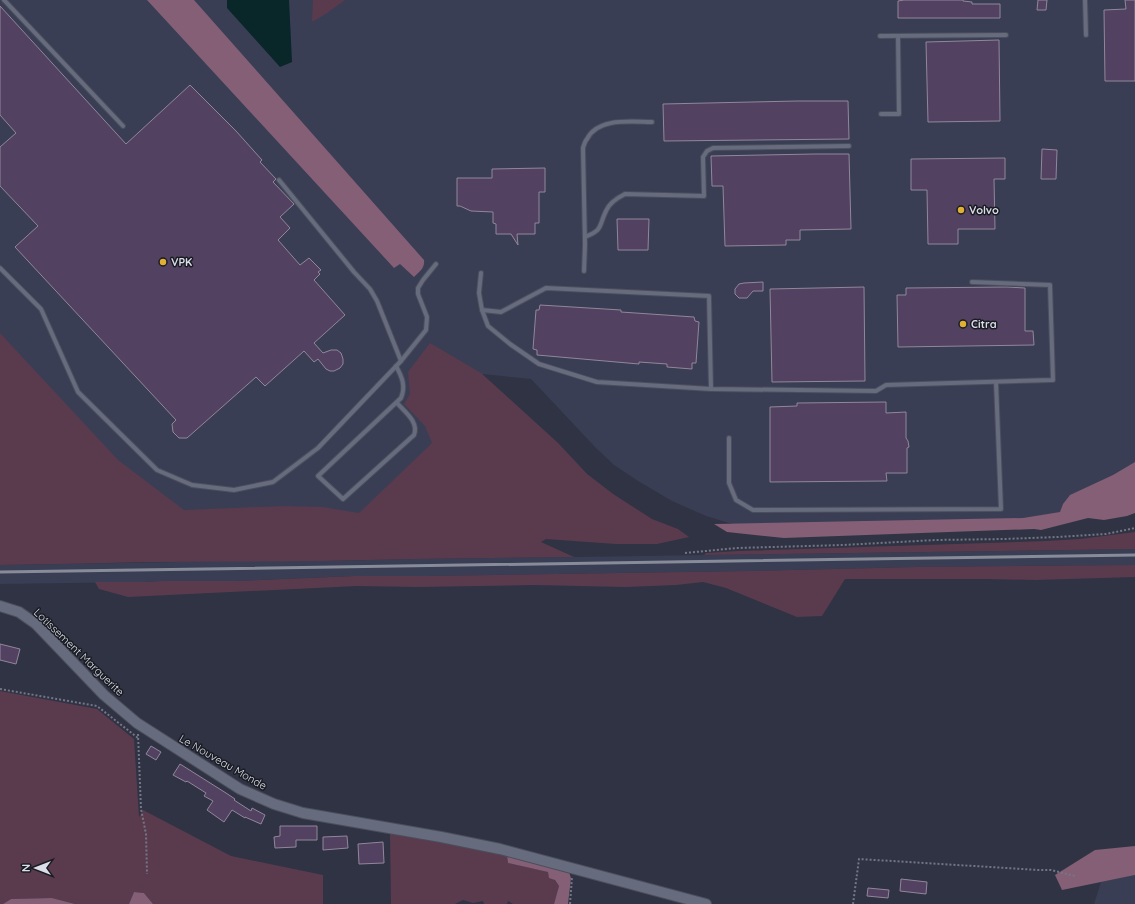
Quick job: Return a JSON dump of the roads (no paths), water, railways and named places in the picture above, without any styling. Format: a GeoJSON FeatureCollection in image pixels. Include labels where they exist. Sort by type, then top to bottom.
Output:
{"type":"FeatureCollection","features":[{"type":"Feature","properties":{"kind":"street","name":"Lotissement Marguerite"},"geometry":{"type":"LineString","coordinates":[[0,606],[19,612],[36,624],[104,695],[137,723]]}},
{"type":"Feature","properties":{"kind":"street","name":"Le Nouveau Monde"},"geometry":{"type":"LineString","coordinates":[[137,723],[240,789],[274,804],[304,813],[486,846],[572,867],[706,904]]}},
{"type":"Feature","properties":{"kind":"lane"},"geometry":{"type":"LineString","coordinates":[[4,0],[123,126]]}},
{"type":"Feature","properties":{"kind":"lane"},"geometry":{"type":"LineString","coordinates":[[1085,0],[1086,35]]}},
{"type":"Feature","properties":{"kind":"lane"},"geometry":{"type":"LineString","coordinates":[[880,36],[1006,35]]}},
{"type":"Feature","properties":{"kind":"lane"},"geometry":{"type":"LineString","coordinates":[[881,114],[899,114],[898,36]]}},
{"type":"Feature","properties":{"kind":"lane"},"geometry":{"type":"LineString","coordinates":[[584,271],[584,148],[587,138],[595,129],[606,124],[617,122],[652,122]]}},
{"type":"Feature","properties":{"kind":"lane"},"geometry":{"type":"LineString","coordinates":[[585,237],[595,233],[601,226],[606,210],[615,199],[625,194],[704,196],[703,157],[707,151],[713,148],[849,146]]}},
{"type":"Feature","properties":{"kind":"lane"},"geometry":{"type":"LineString","coordinates":[[279,180],[354,272],[370,289],[377,301],[402,361]]}},
{"type":"Feature","properties":{"kind":"lane"},"geometry":{"type":"LineString","coordinates":[[0,268],[41,309],[78,392],[157,470],[192,485],[234,490],[272,482],[318,448],[402,361],[426,330],[427,317],[418,294],[418,288],[436,264]]}},
{"type":"Feature","properties":{"kind":"lane"},"geometry":{"type":"LineString","coordinates":[[481,274],[479,292],[482,310],[488,326],[510,344],[539,364],[597,382],[711,389],[876,391],[886,385],[1054,380],[1050,285],[972,282]]}},
{"type":"Feature","properties":{"kind":"lane"},"geometry":{"type":"LineString","coordinates":[[482,310],[501,312],[546,288],[709,296],[711,389]]}},
{"type":"Feature","properties":{"kind":"lane"},"geometry":{"type":"LineString","coordinates":[[396,366],[404,384],[402,398],[318,476],[343,499],[414,435],[416,426],[397,403]]}},
{"type":"Feature","properties":{"kind":"lane"},"geometry":{"type":"LineString","coordinates":[[729,438],[729,484],[736,500],[753,510],[1001,509],[996,382]]}},
{"type":"Feature","properties":{"kind":"railway"},"geometry":{"type":"LineString","coordinates":[[0,572],[1135,555]]}},
{"type":"Feature","properties":{"kind":"place","name":"Volvo"},"geometry":{"type":"Point","coordinates":[961,210]}},
{"type":"Feature","properties":{"kind":"place","name":"VPK"},"geometry":{"type":"Point","coordinates":[163,262]}},
{"type":"Feature","properties":{"kind":"place","name":"Citra"},"geometry":{"type":"Point","coordinates":[963,324]}}]}
